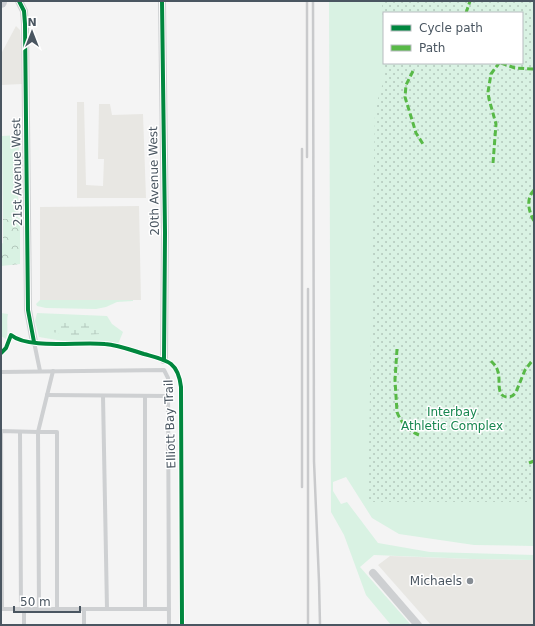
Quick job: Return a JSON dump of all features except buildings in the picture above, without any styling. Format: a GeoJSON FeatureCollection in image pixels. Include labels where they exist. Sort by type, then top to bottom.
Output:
{"type":"FeatureCollection","features":[{"type":"Feature","properties":{"kind":"street","name":"21st Avenue West"},"geometry":{"type":"LineString","coordinates":[[19,1],[24,11],[25,30],[28,310],[34,342]]}},
{"type":"Feature","properties":{"kind":"street","name":"20th Avenue West"},"geometry":{"type":"LineString","coordinates":[[162,1],[165,233],[164,360]]}},
{"type":"Feature","properties":{"kind":"street"},"geometry":{"type":"LineString","coordinates":[[373,573],[418,625]]}},
{"type":"Feature","properties":{"kind":"lane"},"geometry":{"type":"LineString","coordinates":[[34,342],[40,371]]}},
{"type":"Feature","properties":{"kind":"lane"},"geometry":{"type":"LineString","coordinates":[[1,372],[164,370],[168,378],[169,625]]}},
{"type":"Feature","properties":{"kind":"lane"},"geometry":{"type":"LineString","coordinates":[[40,609],[38,432],[53,371]]}},
{"type":"Feature","properties":{"kind":"lane"},"geometry":{"type":"LineString","coordinates":[[47,395],[168,396]]}},
{"type":"Feature","properties":{"kind":"lane"},"geometry":{"type":"LineString","coordinates":[[103,396],[107,609]]}},
{"type":"Feature","properties":{"kind":"lane"},"geometry":{"type":"LineString","coordinates":[[145,396],[145,609]]}},
{"type":"Feature","properties":{"kind":"lane"},"geometry":{"type":"LineString","coordinates":[[57,609],[57,432],[1,431],[1,609],[57,609],[84,609],[107,609],[145,609],[169,609]]}},
{"type":"Feature","properties":{"kind":"lane"},"geometry":{"type":"LineString","coordinates":[[20,432],[24,625]]}},
{"type":"Feature","properties":{"kind":"lane"},"geometry":{"type":"LineString","coordinates":[[84,609],[84,625]]}},
{"type":"Feature","properties":{"kind":"shaded area"},"geometry":{"type":"Polygon","coordinates":[[[16,26],[20,30],[22,84],[1,85],[1,54],[16,26]]]}},
{"type":"Feature","properties":{"kind":"shaded area"},"geometry":{"type":"Polygon","coordinates":[[[77,102],[84,102],[86,185],[103,186],[104,159],[98,159],[99,104],[110,104],[112,115],[143,114],[146,198],[77,198],[77,102]]]}},
{"type":"Feature","properties":{"kind":"shaded area"},"geometry":{"type":"Polygon","coordinates":[[[139,206],[141,300],[40,300],[40,207],[139,206]]]}},
{"type":"Feature","properties":{"kind":"shaded area"},"geometry":{"type":"Polygon","coordinates":[[[390,556],[534,560],[534,625],[431,625],[378,565],[390,556]]]}},
{"type":"Feature","properties":{"kind":"green space","name":"Interbay Athletic Complex"},"geometry":{"type":"Polygon","coordinates":[[[329,1],[483,1],[512,12],[383,12],[383,64],[523,64],[523,61],[534,41],[534,546],[474,545],[399,534],[372,518],[346,477],[333,482],[333,491],[341,504],[347,502],[378,543],[430,552],[534,555],[534,560],[374,555],[360,567],[411,625],[391,625],[366,595],[344,535],[331,512],[329,1]]]}},
{"type":"Feature","properties":{"kind":"green space","name":"Interbay Athletic Complex"},"geometry":{"type":"Polygon","coordinates":[[[382,1],[534,1],[534,502],[368,502],[375,108],[383,83],[385,64],[523,64],[523,12],[383,12],[383,24],[382,1]]]}},
{"type":"Feature","properties":{"kind":"green space"},"geometry":{"type":"Polygon","coordinates":[[[19,135],[18,218],[3,219],[2,136],[19,135]]]}},
{"type":"Feature","properties":{"kind":"green space"},"geometry":{"type":"Polygon","coordinates":[[[20,218],[20,264],[1,266],[3,219],[20,218]]]}},
{"type":"Feature","properties":{"kind":"green space"},"geometry":{"type":"Polygon","coordinates":[[[40,300],[133,301],[117,302],[106,307],[96,309],[46,308],[37,306],[36,304],[40,300]]]}},
{"type":"Feature","properties":{"kind":"green space"},"geometry":{"type":"Polygon","coordinates":[[[1,313],[8,314],[6,339],[1,336],[1,313]]]}},
{"type":"Feature","properties":{"kind":"green space"},"geometry":{"type":"Polygon","coordinates":[[[37,313],[107,316],[112,324],[123,332],[118,344],[110,342],[63,341],[39,337],[35,321],[37,313]]]}},
{"type":"Feature","properties":{"kind":"green space"},"geometry":{"type":"Polygon","coordinates":[[[80,322],[101,327],[100,334],[74,336],[47,331],[56,323],[80,322]]]}},
{"type":"Feature","properties":{"kind":"railway"},"geometry":{"type":"LineString","coordinates":[[307,1],[307,157]]}},
{"type":"Feature","properties":{"kind":"railway"},"geometry":{"type":"LineString","coordinates":[[313,1],[314,461],[320,625]]}},
{"type":"Feature","properties":{"kind":"railway"},"geometry":{"type":"LineString","coordinates":[[302,149],[302,487]]}},
{"type":"Feature","properties":{"kind":"railway"},"geometry":{"type":"LineString","coordinates":[[308,289],[308,625]]}},
{"type":"Feature","properties":{"kind":"marked path"},"geometry":{"type":"LineString","coordinates":[[466,12],[470,1]]}},
{"type":"Feature","properties":{"kind":"marked path"},"geometry":{"type":"LineString","coordinates":[[493,163],[496,124],[488,92],[491,74],[498,64]]}},
{"type":"Feature","properties":{"kind":"marked path"},"geometry":{"type":"LineString","coordinates":[[504,64],[515,68],[534,69]]}},
{"type":"Feature","properties":{"kind":"marked path"},"geometry":{"type":"LineString","coordinates":[[413,71],[406,85],[405,97],[416,133],[423,144]]}},
{"type":"Feature","properties":{"kind":"marked path"},"geometry":{"type":"LineString","coordinates":[[534,190],[531,193],[529,201],[530,213],[534,221]]}},
{"type":"Feature","properties":{"kind":"marked path"},"geometry":{"type":"LineString","coordinates":[[397,349],[395,380],[397,412],[406,426],[419,435]]}},
{"type":"Feature","properties":{"kind":"marked path"},"geometry":{"type":"LineString","coordinates":[[491,361],[498,370],[499,388],[501,394],[508,397],[513,396],[516,392],[525,370],[532,361]]}},
{"type":"Feature","properties":{"kind":"marked path"},"geometry":{"type":"LineString","coordinates":[[529,463],[534,461]]}},
{"type":"Feature","properties":{"kind":"cycle path"},"geometry":{"type":"LineString","coordinates":[[19,1],[24,11],[25,24],[28,310],[34,342]]}},
{"type":"Feature","properties":{"kind":"cycle path"},"geometry":{"type":"LineString","coordinates":[[162,1],[165,233],[164,360]]}},
{"type":"Feature","properties":{"kind":"cycle path","name":"Elliott Bay Trail"},"geometry":{"type":"LineString","coordinates":[[1,353],[6,348],[11,335],[19,340],[42,344],[95,343],[115,345],[165,360],[174,367],[181,387],[182,625]]}},
{"type":"Feature","properties":{"kind":"place","name":"Michaels"},"geometry":{"type":"Point","coordinates":[470,581]}}]}
